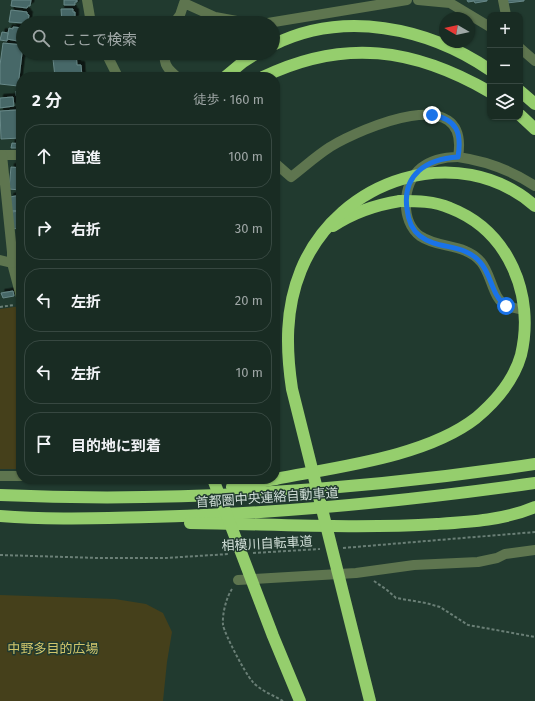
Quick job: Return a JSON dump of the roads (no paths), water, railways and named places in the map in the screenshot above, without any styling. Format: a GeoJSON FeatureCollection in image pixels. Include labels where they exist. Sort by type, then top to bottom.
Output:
{"type":"FeatureCollection","features":[{"type":"Feature","properties":{"kind":"highway"},"geometry":{"type":"LineString","coordinates":[[280,42],[293,36],[323,29],[348,26],[374,27],[408,32],[428,38],[466,55],[487,68]]}},
{"type":"Feature","properties":{"kind":"highway"},"geometry":{"type":"LineString","coordinates":[[273,72],[316,58],[344,54],[379,53],[401,56],[440,67],[465,78],[487,90]]}},
{"type":"Feature","properties":{"kind":"highway"},"geometry":{"type":"LineString","coordinates":[[231,72],[247,60]]}},
{"type":"Feature","properties":{"kind":"highway"},"geometry":{"type":"LineString","coordinates":[[523,94],[535,104]]}},
{"type":"Feature","properties":{"kind":"highway"},"geometry":{"type":"LineString","coordinates":[[523,118],[535,129]]}},
{"type":"Feature","properties":{"kind":"highway"},"geometry":{"type":"LineString","coordinates":[[370,701],[299,420],[288,368],[287,334],[290,306],[301,268],[318,238],[331,222],[358,198],[390,182],[407,176],[425,173],[463,174],[481,177],[515,191],[535,206]]}},
{"type":"Feature","properties":{"kind":"highway"},"geometry":{"type":"LineString","coordinates":[[280,478],[399,453],[441,438],[475,418],[490,405],[503,390],[513,374],[520,356],[524,338],[524,310],[519,283],[512,265],[503,248],[492,235],[479,223],[464,214],[449,207],[432,203],[400,201],[365,208],[350,215],[318,238]]}},
{"type":"Feature","properties":{"kind":"highway","name":"首都圏中央連絡自動車道"},"geometry":{"type":"LineString","coordinates":[[0,495],[103,498],[188,496],[343,486],[455,476],[535,464]]}},
{"type":"Feature","properties":{"kind":"highway","name":"首都圏中央連絡自動車道"},"geometry":{"type":"LineString","coordinates":[[0,516],[103,518],[268,512],[344,506],[455,494],[535,483]]}},
{"type":"Feature","properties":{"kind":"highway"},"geometry":{"type":"LineString","coordinates":[[215,484],[273,636],[300,701]]}},
{"type":"Feature","properties":{"kind":"highway"},"geometry":{"type":"LineString","coordinates":[[188,496],[249,484]]}},
{"type":"Feature","properties":{"kind":"highway"},"geometry":{"type":"LineString","coordinates":[[14,517],[54,522],[270,524],[344,527],[464,522],[500,516],[535,507]]}},
{"type":"Feature","properties":{"kind":"street"},"geometry":{"type":"LineString","coordinates":[[87,0],[90,16]]}},
{"type":"Feature","properties":{"kind":"street"},"geometry":{"type":"LineString","coordinates":[[280,21],[407,0]]}},
{"type":"Feature","properties":{"kind":"street"},"geometry":{"type":"LineString","coordinates":[[418,0],[450,3],[487,25]]}},
{"type":"Feature","properties":{"kind":"street"},"geometry":{"type":"LineString","coordinates":[[503,0],[505,12]]}},
{"type":"Feature","properties":{"kind":"street"},"geometry":{"type":"LineString","coordinates":[[179,16],[182,1],[213,16]]}},
{"type":"Feature","properties":{"kind":"street"},"geometry":{"type":"LineString","coordinates":[[523,51],[535,61]]}},
{"type":"Feature","properties":{"kind":"street"},"geometry":{"type":"LineString","coordinates":[[110,60],[116,72]]}},
{"type":"Feature","properties":{"kind":"street"},"geometry":{"type":"LineString","coordinates":[[165,60],[167,68],[171,72]]}},
{"type":"Feature","properties":{"kind":"street"},"geometry":{"type":"LineString","coordinates":[[280,167],[291,177],[331,147],[352,136],[398,119],[419,114],[442,116],[452,122],[457,132],[460,144],[458,157]]}},
{"type":"Feature","properties":{"kind":"street"},"geometry":{"type":"LineString","coordinates":[[16,155],[1,155],[16,288]]}},
{"type":"Feature","properties":{"kind":"street"},"geometry":{"type":"LineString","coordinates":[[524,310],[506,306],[500,301],[495,294],[488,273],[473,255],[462,249],[438,244],[420,236],[409,220],[406,202],[408,184],[420,168],[441,159],[458,157],[474,159],[505,169],[520,176],[535,186]]}},
{"type":"Feature","properties":{"kind":"street"},"geometry":{"type":"LineString","coordinates":[[0,260],[12,263]]}},
{"type":"Feature","properties":{"kind":"street"},"geometry":{"type":"LineString","coordinates":[[0,476],[16,476]]}},
{"type":"Feature","properties":{"kind":"street"},"geometry":{"type":"LineString","coordinates":[[238,580],[356,573],[414,565],[478,562],[496,558],[505,554],[535,550]]}},
{"type":"Feature","properties":{"kind":"park label","name":"中野多目的広場"},"geometry":{"type":"Point","coordinates":[53,648]}}]}
